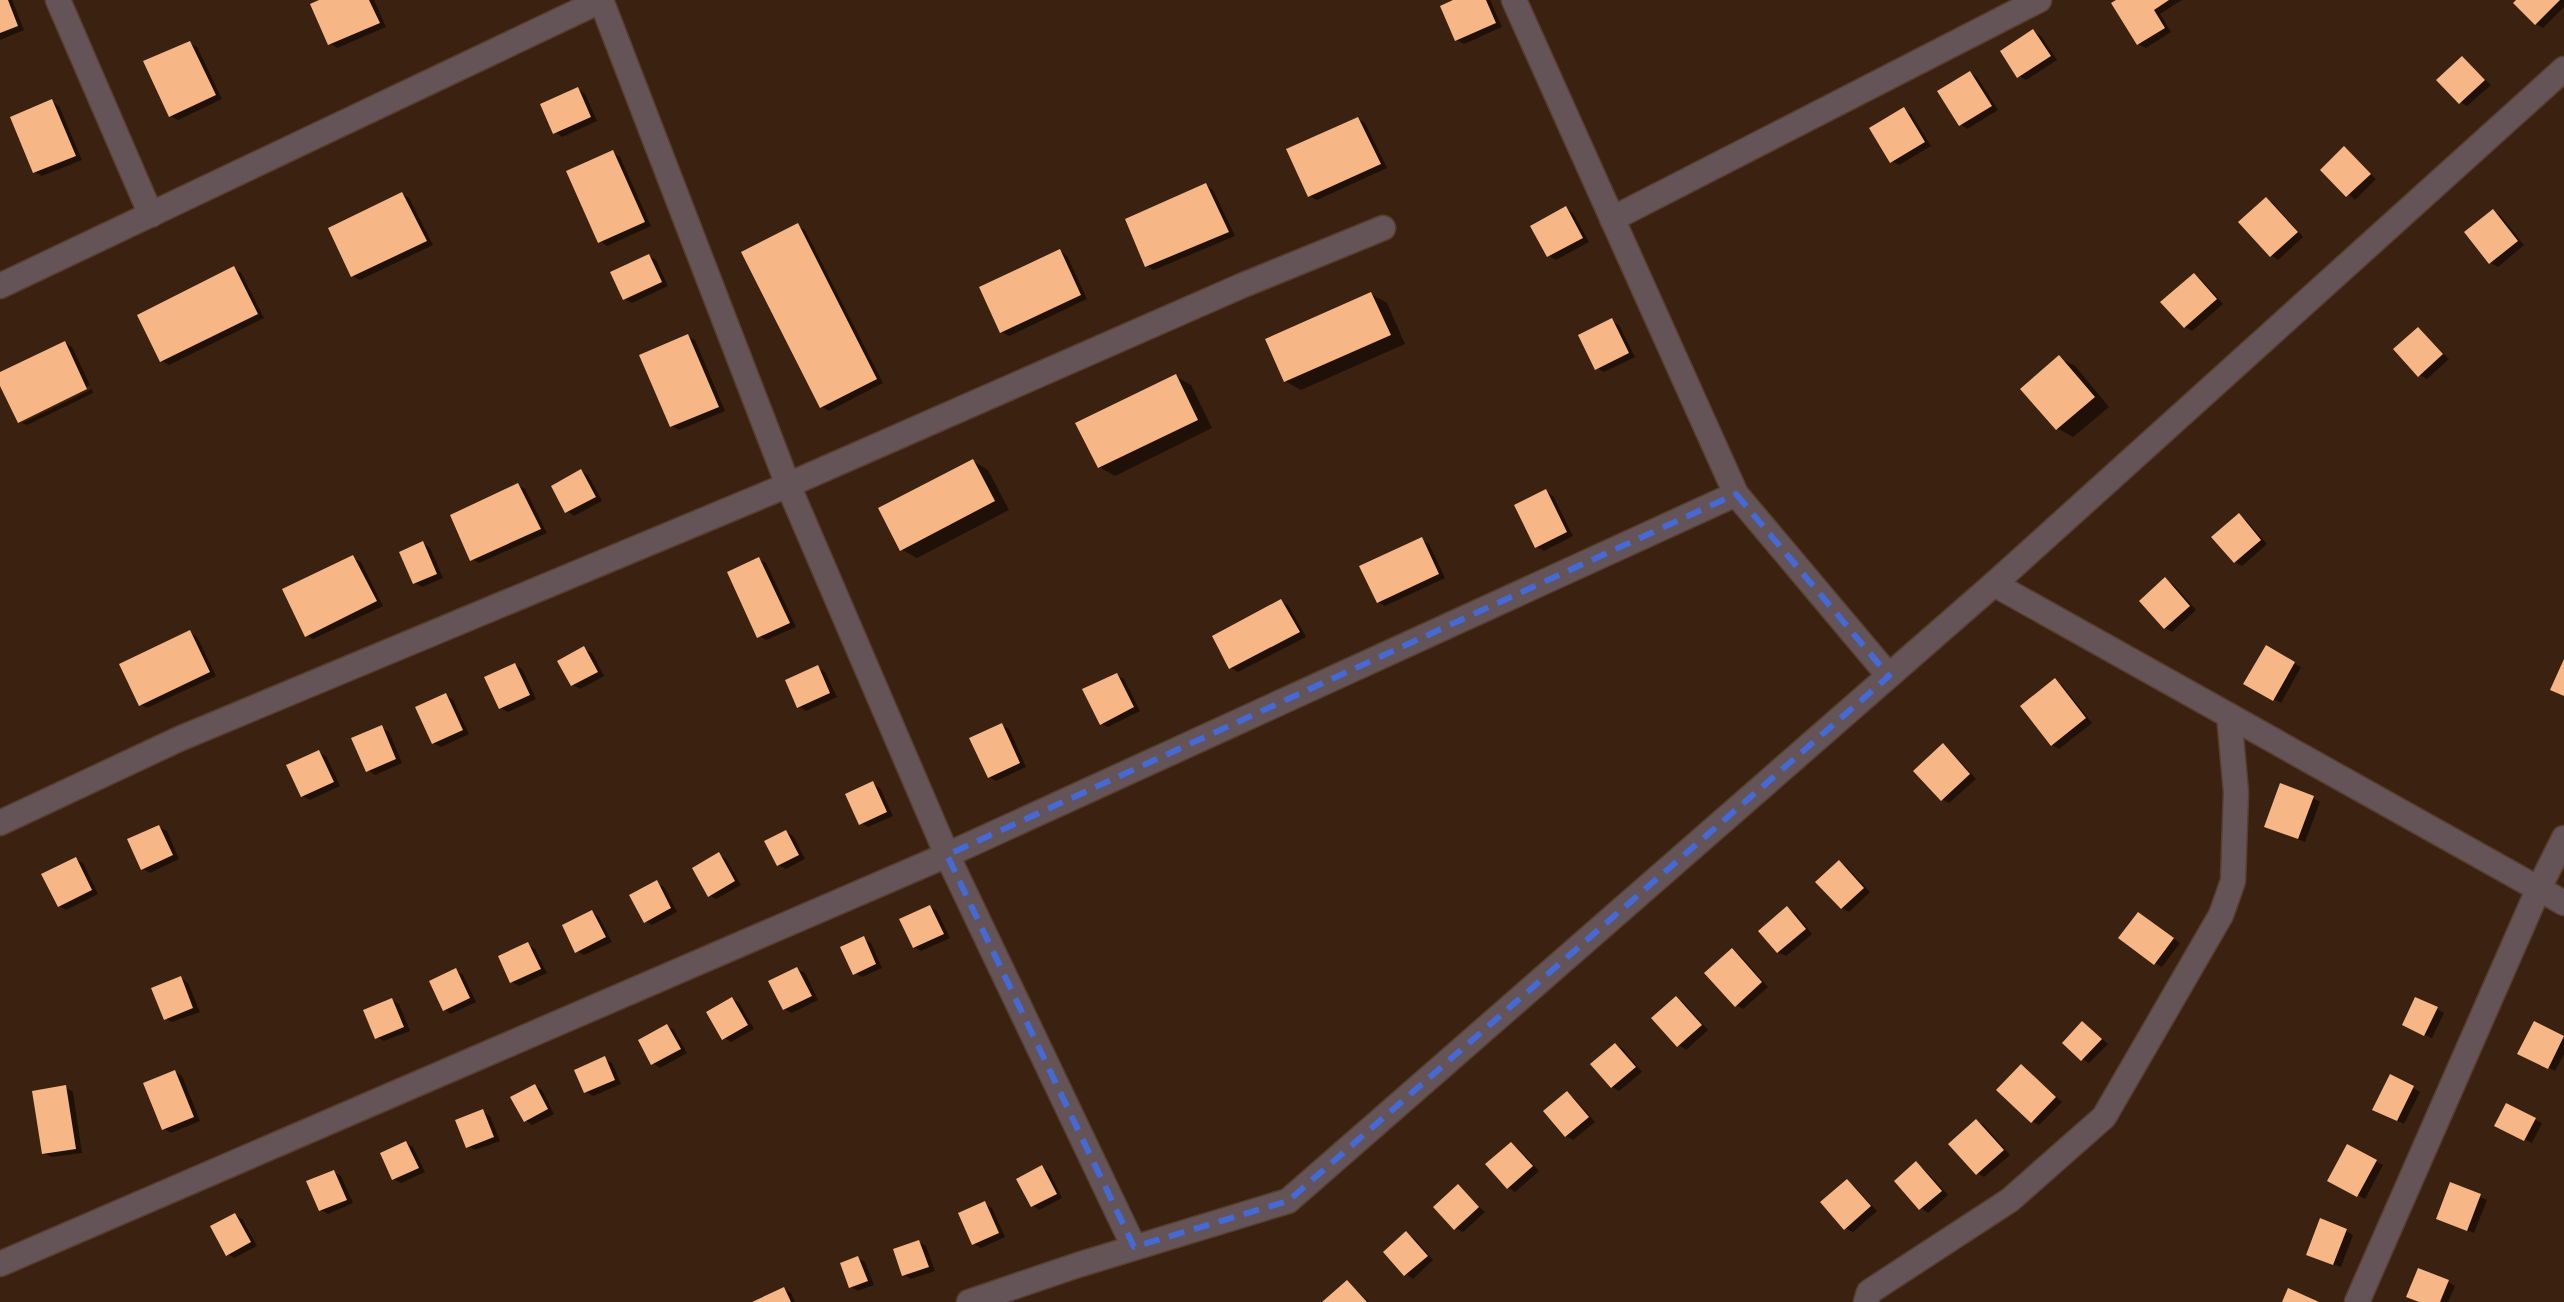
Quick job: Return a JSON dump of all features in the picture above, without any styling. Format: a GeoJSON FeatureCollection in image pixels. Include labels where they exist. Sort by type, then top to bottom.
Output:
{"type":"FeatureCollection","features":[{"type":"Feature","properties":{"kind":"street"},"geometry":{"type":"LineString","coordinates":[[58,0],[151,215]]}},
{"type":"Feature","properties":{"kind":"street"},"geometry":{"type":"LineString","coordinates":[[0,286],[601,0],[788,485],[947,855],[1134,1247]]}},
{"type":"Feature","properties":{"kind":"street"},"geometry":{"type":"LineString","coordinates":[[1514,0],[1736,494],[1889,676]]}},
{"type":"Feature","properties":{"kind":"street"},"geometry":{"type":"LineString","coordinates":[[1612,219],[2039,0]]}},
{"type":"Feature","properties":{"kind":"street"},"geometry":{"type":"LineString","coordinates":[[969,1302],[1134,1247],[1288,1201],[1994,584],[2564,69]]}},
{"type":"Feature","properties":{"kind":"street"},"geometry":{"type":"LineString","coordinates":[[0,823],[179,739],[788,485],[1241,286],[1383,228]]}},
{"type":"Feature","properties":{"kind":"street"},"geometry":{"type":"LineString","coordinates":[[0,1264],[947,855],[1736,494]]}},
{"type":"Feature","properties":{"kind":"street"},"geometry":{"type":"LineString","coordinates":[[1994,584],[2564,903]]}},
{"type":"Feature","properties":{"kind":"street"},"geometry":{"type":"LineString","coordinates":[[1866,1302],[1869,1292],[2010,1200],[2104,1117],[2214,928],[2233,881],[2236,792],[2229,715]]}},
{"type":"Feature","properties":{"kind":"street"},"geometry":{"type":"LineString","coordinates":[[2357,1302],[2538,890],[2564,838]]}},
{"type":"Feature","properties":{"kind":"highlighted area"},"geometry":{"type":"Polygon","coordinates":[[[1736,494],[1889,676],[1288,1201],[1134,1247],[947,855],[1736,494]]]}},
{"type":"Feature","properties":{"kind":"building"},"geometry":{"type":"Polygon","coordinates":[[[0,0],[8,0],[18,26],[0,33],[0,0]]]}},
{"type":"Feature","properties":{"kind":"building"},"geometry":{"type":"Polygon","coordinates":[[[319,0],[369,0],[380,23],[328,45],[310,4],[319,0]]]}},
{"type":"Feature","properties":{"kind":"building"},"geometry":{"type":"Polygon","coordinates":[[[1453,0],[1486,0],[1496,23],[1455,41],[1440,6],[1453,0]]]}},
{"type":"Feature","properties":{"kind":"building"},"geometry":{"type":"Polygon","coordinates":[[[2116,0],[2169,0],[2154,10],[2165,28],[2137,45],[2111,3],[2116,0]]]}},
{"type":"Feature","properties":{"kind":"building"},"geometry":{"type":"Polygon","coordinates":[[[2516,0],[2560,0],[2535,25],[2513,3],[2516,0]]]}},
{"type":"Feature","properties":{"kind":"building"},"geometry":{"type":"Polygon","coordinates":[[[2033,29],[2051,56],[2017,78],[2000,51],[2033,29]]]}},
{"type":"Feature","properties":{"kind":"building"},"geometry":{"type":"Polygon","coordinates":[[[190,41],[216,95],[169,117],[143,61],[190,41]]]}},
{"type":"Feature","properties":{"kind":"building"},"geometry":{"type":"Polygon","coordinates":[[[2462,56],[2485,80],[2459,104],[2436,80],[2462,56]]]}},
{"type":"Feature","properties":{"kind":"building"},"geometry":{"type":"Polygon","coordinates":[[[1970,71],[1992,106],[1959,126],[1937,91],[1970,71]]]}},
{"type":"Feature","properties":{"kind":"building"},"geometry":{"type":"Polygon","coordinates":[[[578,87],[591,117],[553,134],[540,104],[578,87]]]}},
{"type":"Feature","properties":{"kind":"building"},"geometry":{"type":"Polygon","coordinates":[[[52,99],[76,156],[33,173],[10,117],[52,99]]]}},
{"type":"Feature","properties":{"kind":"building"},"geometry":{"type":"Polygon","coordinates":[[[1904,107],[1925,142],[1890,163],[1869,128],[1904,107]]]}},
{"type":"Feature","properties":{"kind":"building"},"geometry":{"type":"Polygon","coordinates":[[[1358,117],[1381,164],[1308,197],[1286,149],[1358,117]]]}},
{"type":"Feature","properties":{"kind":"building"},"geometry":{"type":"Polygon","coordinates":[[[2344,146],[2371,174],[2346,197],[2320,170],[2344,146]]]}},
{"type":"Feature","properties":{"kind":"building"},"geometry":{"type":"Polygon","coordinates":[[[613,150],[645,222],[598,243],[566,171],[613,150]]]}},
{"type":"Feature","properties":{"kind":"building"},"geometry":{"type":"Polygon","coordinates":[[[1206,183],[1229,232],[1145,267],[1125,219],[1206,183]]]}},
{"type":"Feature","properties":{"kind":"building"},"geometry":{"type":"Polygon","coordinates":[[[402,192],[427,241],[351,277],[328,228],[402,192]]]}},
{"type":"Feature","properties":{"kind":"building"},"geometry":{"type":"Polygon","coordinates":[[[2266,197],[2298,232],[2270,257],[2238,222],[2266,197]]]}},
{"type":"Feature","properties":{"kind":"building"},"geometry":{"type":"Polygon","coordinates":[[[1566,206],[1583,238],[1547,257],[1530,226],[1566,206]]]}},
{"type":"Feature","properties":{"kind":"building"},"geometry":{"type":"Polygon","coordinates":[[[2493,209],[2518,241],[2489,264],[2464,232],[2493,209]]]}},
{"type":"Feature","properties":{"kind":"building"},"geometry":{"type":"Polygon","coordinates":[[[798,223],[877,379],[820,408],[741,252],[798,223]]]}},
{"type":"Feature","properties":{"kind":"building"},"geometry":{"type":"Polygon","coordinates":[[[1060,249],[1081,295],[1000,333],[979,287],[1060,249]]]}},
{"type":"Feature","properties":{"kind":"building"},"geometry":{"type":"Polygon","coordinates":[[[649,254],[662,282],[623,300],[610,272],[649,254]]]}},
{"type":"Feature","properties":{"kind":"building"},"geometry":{"type":"Polygon","coordinates":[[[234,266],[258,314],[160,362],[137,315],[234,266]]]}},
{"type":"Feature","properties":{"kind":"building"},"geometry":{"type":"Polygon","coordinates":[[[2194,273],[2217,299],[2184,328],[2160,302],[2194,273]]]}},
{"type":"Feature","properties":{"kind":"building"},"geometry":{"type":"Polygon","coordinates":[[[1371,292],[1391,335],[1284,382],[1265,339],[1371,292]]]}},
{"type":"Feature","properties":{"kind":"building"},"geometry":{"type":"Polygon","coordinates":[[[1612,318],[1629,353],[1595,370],[1578,335],[1612,318]]]}},
{"type":"Feature","properties":{"kind":"building"},"geometry":{"type":"Polygon","coordinates":[[[2418,327],[2443,354],[2418,377],[2393,349],[2418,327]]]}},
{"type":"Feature","properties":{"kind":"building"},"geometry":{"type":"Polygon","coordinates":[[[688,334],[719,407],[670,427],[639,355],[688,334]]]}},
{"type":"Feature","properties":{"kind":"building"},"geometry":{"type":"Polygon","coordinates":[[[65,341],[87,389],[18,423],[0,386],[0,372],[65,341]]]}},
{"type":"Feature","properties":{"kind":"building"},"geometry":{"type":"Polygon","coordinates":[[[2059,355],[2095,397],[2056,430],[2020,389],[2059,355]]]}},
{"type":"Feature","properties":{"kind":"building"},"geometry":{"type":"Polygon","coordinates":[[[1176,374],[1198,420],[1098,468],[1075,423],[1176,374]]]}},
{"type":"Feature","properties":{"kind":"building"},"geometry":{"type":"Polygon","coordinates":[[[973,459],[995,501],[900,551],[878,508],[973,459]]]}},
{"type":"Feature","properties":{"kind":"building"},"geometry":{"type":"Polygon","coordinates":[[[581,469],[596,497],[565,513],[551,486],[581,469]]]}},
{"type":"Feature","properties":{"kind":"building"},"geometry":{"type":"Polygon","coordinates":[[[518,483],[541,529],[470,561],[450,515],[518,483]]]}},
{"type":"Feature","properties":{"kind":"building"},"geometry":{"type":"Polygon","coordinates":[[[1546,489],[1567,532],[1535,548],[1514,505],[1546,489]]]}},
{"type":"Feature","properties":{"kind":"building"},"geometry":{"type":"Polygon","coordinates":[[[2239,513],[2261,540],[2234,563],[2211,537],[2239,513]]]}},
{"type":"Feature","properties":{"kind":"building"},"geometry":{"type":"Polygon","coordinates":[[[1422,537],[1439,574],[1377,603],[1359,566],[1422,537]]]}},
{"type":"Feature","properties":{"kind":"building"},"geometry":{"type":"Polygon","coordinates":[[[423,541],[437,574],[413,584],[399,552],[423,541]]]}},
{"type":"Feature","properties":{"kind":"building"},"geometry":{"type":"Polygon","coordinates":[[[353,555],[377,601],[305,637],[282,589],[353,555]]]}},
{"type":"Feature","properties":{"kind":"building"},"geometry":{"type":"Polygon","coordinates":[[[759,557],[790,623],[757,638],[727,572],[759,557]]]}},
{"type":"Feature","properties":{"kind":"building"},"geometry":{"type":"Polygon","coordinates":[[[2165,577],[2190,606],[2164,629],[2139,601],[2165,577]]]}},
{"type":"Feature","properties":{"kind":"building"},"geometry":{"type":"Polygon","coordinates":[[[1281,599],[1300,632],[1229,669],[1212,636],[1281,599]]]}},
{"type":"Feature","properties":{"kind":"building"},"geometry":{"type":"Polygon","coordinates":[[[190,630],[210,672],[139,706],[119,664],[190,630]]]}},
{"type":"Feature","properties":{"kind":"building"},"geometry":{"type":"Polygon","coordinates":[[[2266,645],[2295,662],[2273,701],[2243,684],[2266,645]]]}},
{"type":"Feature","properties":{"kind":"building"},"geometry":{"type":"Polygon","coordinates":[[[584,646],[598,672],[571,686],[557,661],[584,646]]]}},
{"type":"Feature","properties":{"kind":"building"},"geometry":{"type":"Polygon","coordinates":[[[2564,659],[2564,696],[2550,690],[2564,659]]]}},
{"type":"Feature","properties":{"kind":"building"},"geometry":{"type":"Polygon","coordinates":[[[515,663],[530,695],[499,709],[484,677],[515,663]]]}},
{"type":"Feature","properties":{"kind":"building"},"geometry":{"type":"Polygon","coordinates":[[[818,665],[830,693],[797,708],[785,680],[818,665]]]}},
{"type":"Feature","properties":{"kind":"building"},"geometry":{"type":"Polygon","coordinates":[[[1117,673],[1134,707],[1100,725],[1082,689],[1117,673]]]}},
{"type":"Feature","properties":{"kind":"building"},"geometry":{"type":"Polygon","coordinates":[[[2055,678],[2086,718],[2051,746],[2020,706],[2055,678]]]}},
{"type":"Feature","properties":{"kind":"building"},"geometry":{"type":"Polygon","coordinates":[[[446,693],[463,730],[432,744],[415,707],[446,693]]]}},
{"type":"Feature","properties":{"kind":"building"},"geometry":{"type":"Polygon","coordinates":[[[1002,723],[1020,763],[988,778],[969,738],[1002,723]]]}},
{"type":"Feature","properties":{"kind":"building"},"geometry":{"type":"Polygon","coordinates":[[[382,725],[396,759],[366,772],[351,738],[382,725]]]}},
{"type":"Feature","properties":{"kind":"building"},"geometry":{"type":"Polygon","coordinates":[[[1943,743],[1970,774],[1941,801],[1913,771],[1943,743]]]}},
{"type":"Feature","properties":{"kind":"building"},"geometry":{"type":"Polygon","coordinates":[[[319,750],[334,782],[301,797],[286,765],[319,750]]]}},
{"type":"Feature","properties":{"kind":"building"},"geometry":{"type":"Polygon","coordinates":[[[873,781],[887,812],[859,825],[845,794],[873,781]]]}},
{"type":"Feature","properties":{"kind":"building"},"geometry":{"type":"Polygon","coordinates":[[[2280,783],[2314,796],[2298,839],[2264,827],[2280,783]]]}},
{"type":"Feature","properties":{"kind":"building"},"geometry":{"type":"Polygon","coordinates":[[[159,825],[173,855],[141,870],[127,839],[159,825]]]}},
{"type":"Feature","properties":{"kind":"building"},"geometry":{"type":"Polygon","coordinates":[[[786,830],[799,855],[777,866],[764,841],[786,830]]]}},
{"type":"Feature","properties":{"kind":"building"},"geometry":{"type":"Polygon","coordinates":[[[719,852],[735,881],[708,897],[692,868],[719,852]]]}},
{"type":"Feature","properties":{"kind":"building"},"geometry":{"type":"Polygon","coordinates":[[[76,857],[92,890],[58,907],[41,874],[76,857]]]}},
{"type":"Feature","properties":{"kind":"building"},"geometry":{"type":"Polygon","coordinates":[[[1839,860],[1864,888],[1841,909],[1815,882],[1839,860]]]}},
{"type":"Feature","properties":{"kind":"building"},"geometry":{"type":"Polygon","coordinates":[[[657,880],[671,908],[644,923],[629,895],[657,880]]]}},
{"type":"Feature","properties":{"kind":"building"},"geometry":{"type":"Polygon","coordinates":[[[930,905],[944,934],[913,948],[899,919],[930,905]]]}},
{"type":"Feature","properties":{"kind":"building"},"geometry":{"type":"Polygon","coordinates":[[[1787,906],[1806,929],[1777,953],[1758,931],[1787,906]]]}},
{"type":"Feature","properties":{"kind":"building"},"geometry":{"type":"Polygon","coordinates":[[[592,910],[606,937],[575,953],[562,925],[592,910]]]}},
{"type":"Feature","properties":{"kind":"building"},"geometry":{"type":"Polygon","coordinates":[[[2138,912],[2174,938],[2154,965],[2118,938],[2138,912]]]}},
{"type":"Feature","properties":{"kind":"building"},"geometry":{"type":"Polygon","coordinates":[[[864,936],[876,964],[853,975],[840,947],[864,936]]]}},
{"type":"Feature","properties":{"kind":"building"},"geometry":{"type":"Polygon","coordinates":[[[528,942],[541,969],[510,983],[498,956],[528,942]]]}},
{"type":"Feature","properties":{"kind":"building"},"geometry":{"type":"Polygon","coordinates":[[[1732,948],[1762,982],[1735,1007],[1704,973],[1732,948]]]}},
{"type":"Feature","properties":{"kind":"building"},"geometry":{"type":"Polygon","coordinates":[[[797,967],[812,996],[783,1010],[768,981],[797,967]]]}},
{"type":"Feature","properties":{"kind":"building"},"geometry":{"type":"Polygon","coordinates":[[[456,968],[470,998],[443,1011],[429,981],[456,968]]]}},
{"type":"Feature","properties":{"kind":"building"},"geometry":{"type":"Polygon","coordinates":[[[181,976],[193,1008],[164,1020],[151,988],[181,976]]]}},
{"type":"Feature","properties":{"kind":"building"},"geometry":{"type":"Polygon","coordinates":[[[1676,996],[1702,1025],[1677,1047],[1651,1018],[1676,996]]]}},
{"type":"Feature","properties":{"kind":"building"},"geometry":{"type":"Polygon","coordinates":[[[732,997],[748,1025],[722,1040],[706,1012],[732,997]]]}},
{"type":"Feature","properties":{"kind":"building"},"geometry":{"type":"Polygon","coordinates":[[[2415,997],[2438,1007],[2424,1036],[2402,1025],[2415,997]]]}},
{"type":"Feature","properties":{"kind":"building"},"geometry":{"type":"Polygon","coordinates":[[[392,998],[404,1027],[375,1039],[363,1010],[392,998]]]}},
{"type":"Feature","properties":{"kind":"building"},"geometry":{"type":"Polygon","coordinates":[[[2082,1021],[2102,1039],[2081,1061],[2062,1043],[2082,1021]]]}},
{"type":"Feature","properties":{"kind":"building"},"geometry":{"type":"Polygon","coordinates":[[[2534,1021],[2564,1036],[2548,1069],[2517,1054],[2534,1021]]]}},
{"type":"Feature","properties":{"kind":"building"},"geometry":{"type":"Polygon","coordinates":[[[667,1024],[681,1049],[651,1065],[638,1040],[667,1024]]]}},
{"type":"Feature","properties":{"kind":"building"},"geometry":{"type":"Polygon","coordinates":[[[1615,1043],[1636,1067],[1611,1088],[1590,1064],[1615,1043]]]}},
{"type":"Feature","properties":{"kind":"building"},"geometry":{"type":"Polygon","coordinates":[[[605,1056],[615,1080],[584,1093],[574,1070],[605,1056]]]}},
{"type":"Feature","properties":{"kind":"building"},"geometry":{"type":"Polygon","coordinates":[[[2021,1064],[2056,1097],[2031,1123],[1996,1090],[2021,1064]]]}},
{"type":"Feature","properties":{"kind":"building"},"geometry":{"type":"Polygon","coordinates":[[[175,1070],[194,1117],[162,1130],[143,1083],[175,1070]]]}},
{"type":"Feature","properties":{"kind":"building"},"geometry":{"type":"Polygon","coordinates":[[[2390,1074],[2414,1086],[2397,1121],[2372,1110],[2390,1074]]]}},
{"type":"Feature","properties":{"kind":"building"},"geometry":{"type":"Polygon","coordinates":[[[535,1084],[548,1109],[524,1122],[510,1097],[535,1084]]]}},
{"type":"Feature","properties":{"kind":"building"},"geometry":{"type":"Polygon","coordinates":[[[66,1085],[76,1149],[42,1154],[32,1091],[66,1085]]]}},
{"type":"Feature","properties":{"kind":"building"},"geometry":{"type":"Polygon","coordinates":[[[1567,1091],[1589,1117],[1565,1137],[1543,1111],[1567,1091]]]}},
{"type":"Feature","properties":{"kind":"building"},"geometry":{"type":"Polygon","coordinates":[[[2506,1103],[2536,1118],[2524,1141],[2494,1126],[2506,1103]]]}},
{"type":"Feature","properties":{"kind":"building"},"geometry":{"type":"Polygon","coordinates":[[[483,1109],[494,1137],[466,1148],[455,1120],[483,1109]]]}},
{"type":"Feature","properties":{"kind":"building"},"geometry":{"type":"Polygon","coordinates":[[[1976,1119],[2004,1150],[1976,1175],[1948,1144],[1976,1119]]]}},
{"type":"Feature","properties":{"kind":"building"},"geometry":{"type":"Polygon","coordinates":[[[406,1141],[419,1168],[392,1180],[380,1153],[406,1141]]]}},
{"type":"Feature","properties":{"kind":"building"},"geometry":{"type":"Polygon","coordinates":[[[1511,1142],[1533,1166],[1507,1189],[1485,1164],[1511,1142]]]}},
{"type":"Feature","properties":{"kind":"building"},"geometry":{"type":"Polygon","coordinates":[[[2347,1144],[2377,1160],[2357,1197],[2327,1181],[2347,1144]]]}},
{"type":"Feature","properties":{"kind":"building"},"geometry":{"type":"Polygon","coordinates":[[[1916,1161],[1942,1191],[1919,1210],[1894,1181],[1916,1161]]]}},
{"type":"Feature","properties":{"kind":"building"},"geometry":{"type":"Polygon","coordinates":[[[1042,1165],[1057,1194],[1031,1207],[1016,1179],[1042,1165]]]}},
{"type":"Feature","properties":{"kind":"building"},"geometry":{"type":"Polygon","coordinates":[[[334,1170],[347,1200],[319,1211],[306,1181],[334,1170]]]}},
{"type":"Feature","properties":{"kind":"building"},"geometry":{"type":"Polygon","coordinates":[[[1847,1179],[1871,1206],[1844,1230],[1820,1202],[1847,1179]]]}},
{"type":"Feature","properties":{"kind":"building"},"geometry":{"type":"Polygon","coordinates":[[[2450,1182],[2481,1194],[2467,1231],[2436,1219],[2450,1182]]]}},
{"type":"Feature","properties":{"kind":"building"},"geometry":{"type":"Polygon","coordinates":[[[1458,1184],[1479,1207],[1454,1230],[1433,1207],[1458,1184]]]}},
{"type":"Feature","properties":{"kind":"building"},"geometry":{"type":"Polygon","coordinates":[[[985,1201],[999,1233],[972,1245],[958,1213],[985,1201]]]}},
{"type":"Feature","properties":{"kind":"building"},"geometry":{"type":"Polygon","coordinates":[[[235,1213],[251,1242],[226,1256],[210,1226],[235,1213]]]}},
{"type":"Feature","properties":{"kind":"building"},"geometry":{"type":"Polygon","coordinates":[[[2320,1218],[2347,1229],[2333,1265],[2306,1255],[2320,1218]]]}},
{"type":"Feature","properties":{"kind":"building"},"geometry":{"type":"Polygon","coordinates":[[[1406,1231],[1428,1256],[1404,1276],[1383,1252],[1406,1231]]]}},
{"type":"Feature","properties":{"kind":"building"},"geometry":{"type":"Polygon","coordinates":[[[919,1240],[929,1267],[902,1276],[893,1249],[919,1240]]]}},
{"type":"Feature","properties":{"kind":"building"},"geometry":{"type":"Polygon","coordinates":[[[858,1256],[868,1281],[849,1288],[840,1263],[858,1256]]]}},
{"type":"Feature","properties":{"kind":"building"},"geometry":{"type":"Polygon","coordinates":[[[2418,1268],[2449,1280],[2440,1302],[2419,1302],[2406,1297],[2418,1268]]]}},
{"type":"Feature","properties":{"kind":"building"},"geometry":{"type":"Polygon","coordinates":[[[1347,1280],[1367,1302],[1322,1302],[1347,1280]]]}},
{"type":"Feature","properties":{"kind":"building"},"geometry":{"type":"Polygon","coordinates":[[[784,1287],[791,1302],[752,1302],[784,1287]]]}},
{"type":"Feature","properties":{"kind":"building"},"geometry":{"type":"Polygon","coordinates":[[[2288,1288],[2319,1302],[2282,1302],[2288,1288]]]}}]}
